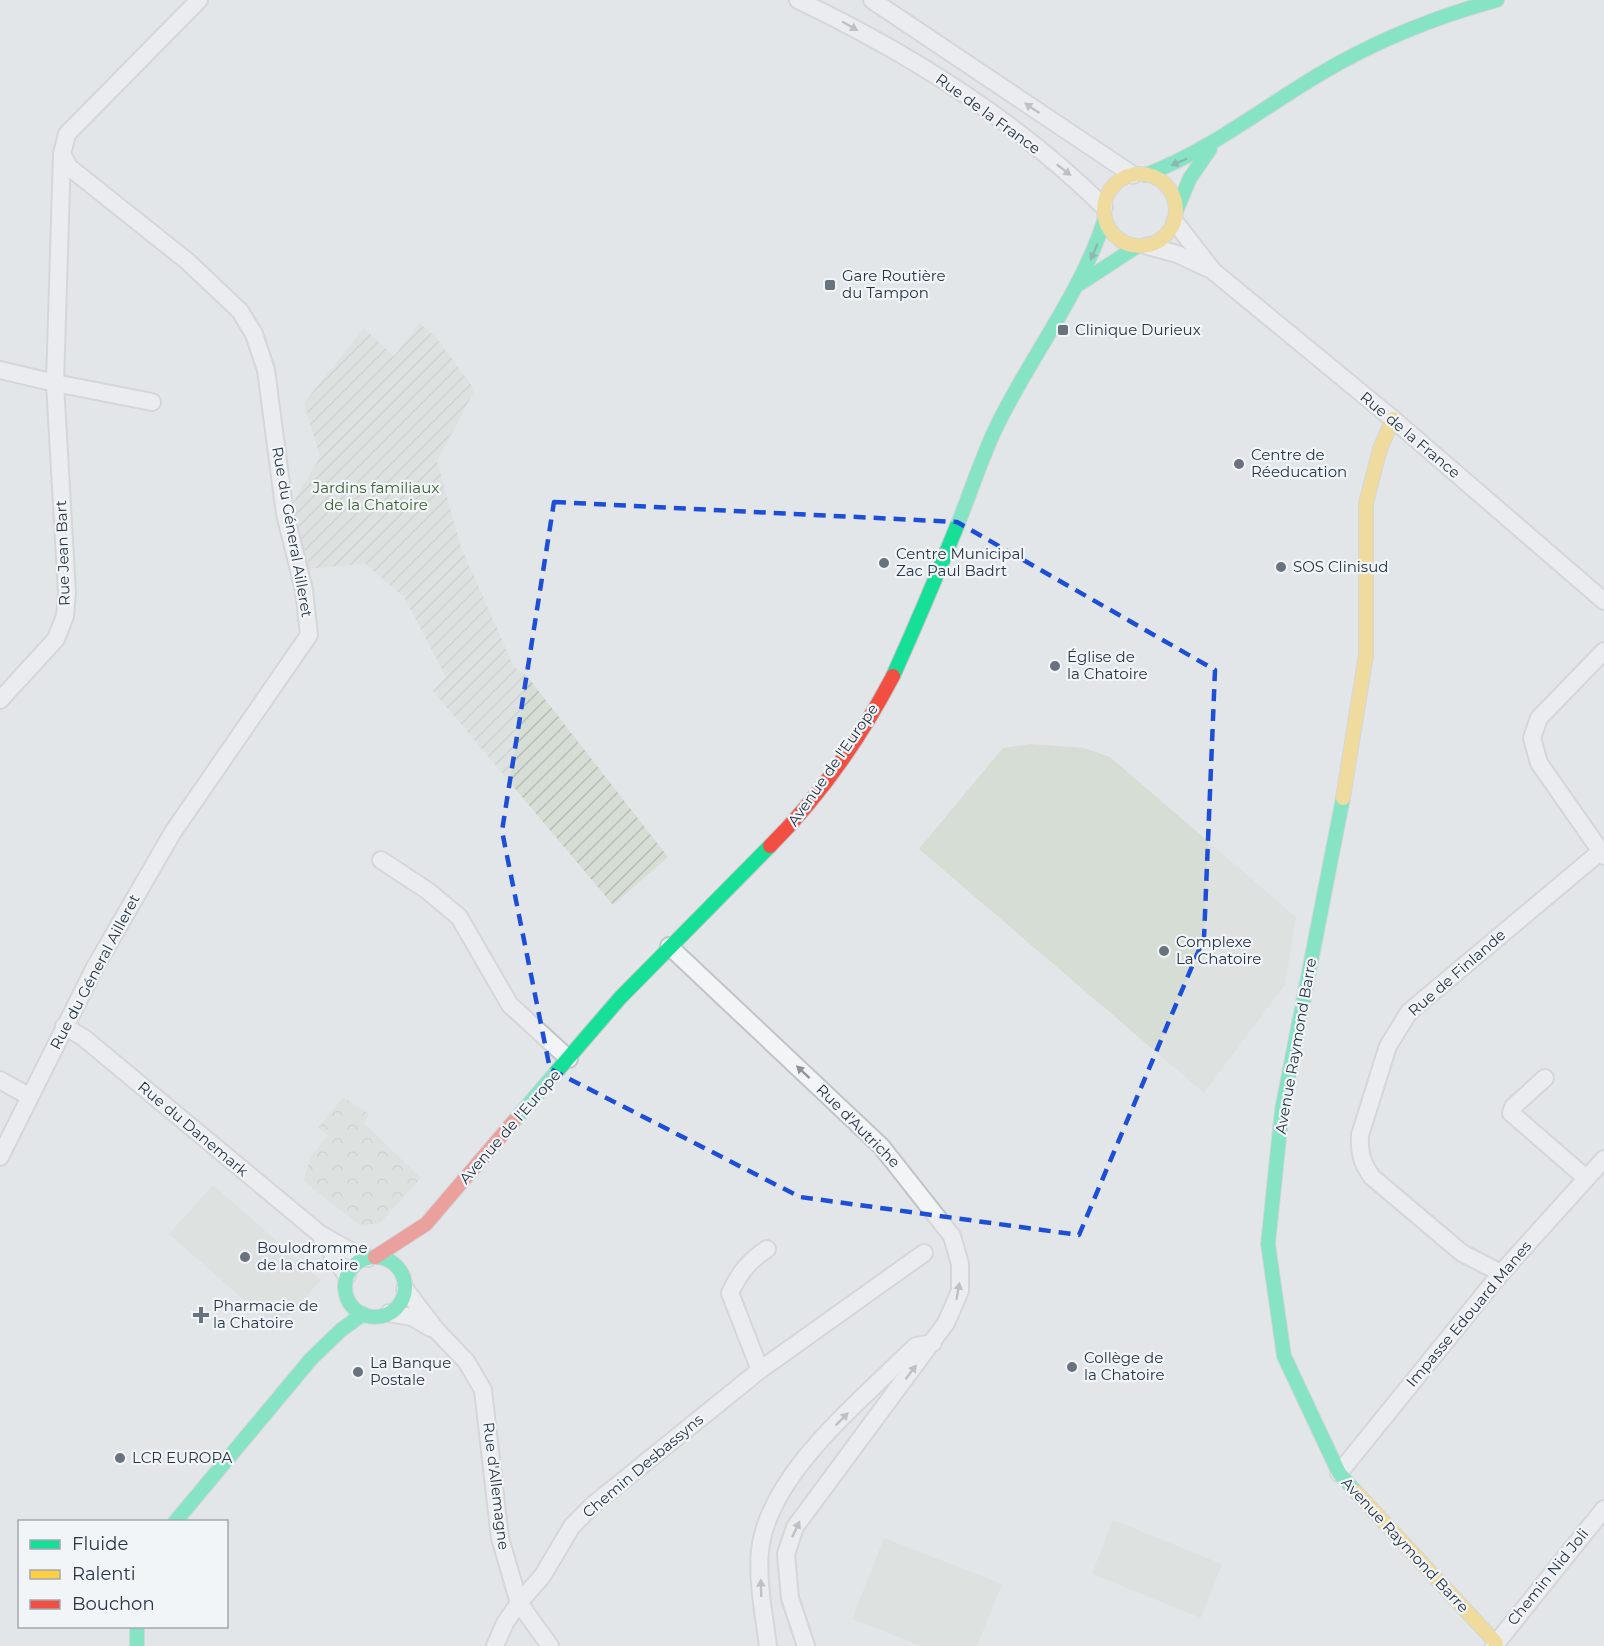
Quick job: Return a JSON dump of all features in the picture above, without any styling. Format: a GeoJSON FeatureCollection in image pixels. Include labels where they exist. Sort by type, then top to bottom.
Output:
{"type":"FeatureCollection","features":[{"type":"Feature","properties":{"kind":"street","name":"Rue de la France"},"geometry":{"type":"LineString","coordinates":[[798,0],[951,84],[1078,181],[1104,212]]}},
{"type":"Feature","properties":{"kind":"street","name":"Rue de la France"},"geometry":{"type":"LineString","coordinates":[[872,0],[1139,175]]}},
{"type":"Feature","properties":{"kind":"street"},"geometry":{"type":"LineString","coordinates":[[1211,147],[1190,178],[1165,237],[1142,246],[1116,237],[1104,212],[1114,186],[1139,175],[1177,164],[1211,147],[1327,70],[1411,29],[1497,0]]}},
{"type":"Feature","properties":{"kind":"street"},"geometry":{"type":"LineString","coordinates":[[62,154],[67,134],[189,4]]}},
{"type":"Feature","properties":{"kind":"street","name":"Rue Jean Bart"},"geometry":{"type":"LineString","coordinates":[[0,700],[56,639],[65,616],[67,593],[55,383],[62,154]]}},
{"type":"Feature","properties":{"kind":"street","name":"Rue du Géneral Ailleret"},"geometry":{"type":"LineString","coordinates":[[0,1157],[95,967],[173,832],[309,635],[304,590],[285,514],[266,370],[254,334],[240,311],[187,261],[69,167],[62,154]]}},
{"type":"Feature","properties":{"kind":"street"},"geometry":{"type":"LineString","coordinates":[[1139,175],[1164,183],[1171,190],[1176,215]]}},
{"type":"Feature","properties":{"kind":"street","name":"Avenue de l'Europe"},"geometry":{"type":"LineString","coordinates":[[372,1258],[426,1224],[669,946],[738,882],[798,818],[859,733],[892,678],[925,606],[994,432],[1043,340],[1079,284],[1096,247],[1104,212]]}},
{"type":"Feature","properties":{"kind":"street","name":"Rue de la France"},"geometry":{"type":"LineString","coordinates":[[1176,215],[1213,271]]}},
{"type":"Feature","properties":{"kind":"street","name":"Rue de la France"},"geometry":{"type":"LineString","coordinates":[[1142,246],[1177,254],[1213,271],[1393,419],[1604,601]]}},
{"type":"Feature","properties":{"kind":"street","name":"Avenue de l'Europe"},"geometry":{"type":"LineString","coordinates":[[1079,284],[1142,246]]}},
{"type":"Feature","properties":{"kind":"street"},"geometry":{"type":"LineString","coordinates":[[0,370],[152,402]]}},
{"type":"Feature","properties":{"kind":"street","name":"Avenue Raymond Barre"},"geometry":{"type":"LineString","coordinates":[[1393,419],[1380,449],[1366,504],[1366,655],[1336,842],[1282,1110],[1268,1244],[1284,1356],[1339,1473],[1495,1644]]}},
{"type":"Feature","properties":{"kind":"street","name":"Rue de Finlande"},"geometry":{"type":"LineString","coordinates":[[1501,1273],[1462,1253],[1372,1177],[1363,1165],[1359,1150],[1360,1135],[1388,1046],[1409,1012],[1602,854],[1539,763],[1532,738],[1539,718],[1604,651]]}},
{"type":"Feature","properties":{"kind":"street"},"geometry":{"type":"LineString","coordinates":[[381,860],[428,891],[459,917],[510,1005],[569,1059]]}},
{"type":"Feature","properties":{"kind":"street","name":"Rue d'Autriche"},"geometry":{"type":"LineString","coordinates":[[669,946],[881,1146],[952,1236],[960,1264],[960,1291],[946,1323],[795,1527],[786,1554],[790,1598],[806,1646]]}},
{"type":"Feature","properties":{"kind":"street","name":"Rue du Danemark"},"geometry":{"type":"LineString","coordinates":[[64,1026],[84,1038],[320,1234],[352,1252],[372,1258]]}},
{"type":"Feature","properties":{"kind":"street"},"geometry":{"type":"LineString","coordinates":[[1545,1078],[1513,1107],[1511,1113],[1586,1178]]}},
{"type":"Feature","properties":{"kind":"street"},"geometry":{"type":"LineString","coordinates":[[0,1080],[30,1097]]}},
{"type":"Feature","properties":{"kind":"street","name":"Impasse Edouard Manes"},"geometry":{"type":"LineString","coordinates":[[1339,1473],[1501,1273],[1604,1159]]}},
{"type":"Feature","properties":{"kind":"street","name":"Avenue de l'Europe"},"geometry":{"type":"LineString","coordinates":[[417,1246],[426,1224]]}},
{"type":"Feature","properties":{"kind":"street","name":"Rue du Danemark"},"geometry":{"type":"LineString","coordinates":[[320,1234],[347,1284]]}},
{"type":"Feature","properties":{"kind":"street"},"geometry":{"type":"LineString","coordinates":[[760,1370],[730,1293],[738,1275],[751,1260],[767,1248]]}},
{"type":"Feature","properties":{"kind":"street","name":"Chemin Desbassyns"},"geometry":{"type":"LineString","coordinates":[[495,1646],[505,1623],[543,1575],[572,1526],[594,1504],[760,1370],[924,1253]]}},
{"type":"Feature","properties":{"kind":"street"},"geometry":{"type":"LineString","coordinates":[[320,1349],[344,1307],[347,1284],[356,1265],[372,1258],[396,1265],[405,1283]]}},
{"type":"Feature","properties":{"kind":"street"},"geometry":{"type":"LineString","coordinates":[[347,1284],[352,1305],[363,1314],[376,1317],[388,1314],[397,1307],[411,1260]]}},
{"type":"Feature","properties":{"kind":"street","name":"Rue d'Allemagne"},"geometry":{"type":"LineString","coordinates":[[405,1283],[437,1331],[466,1361],[483,1390],[500,1538],[519,1603],[550,1646]]}},
{"type":"Feature","properties":{"kind":"street"},"geometry":{"type":"LineString","coordinates":[[176,1520],[221,1462],[320,1349],[349,1322],[363,1314]]}},
{"type":"Feature","properties":{"kind":"street","name":"Rue d'Allemagne"},"geometry":{"type":"LineString","coordinates":[[388,1314],[412,1317],[437,1331]]}},
{"type":"Feature","properties":{"kind":"street"},"geometry":{"type":"LineString","coordinates":[[768,1646],[761,1596],[760,1549],[774,1508],[790,1479],[811,1451],[916,1346],[933,1343]]}},
{"type":"Feature","properties":{"kind":"street","name":"Chemin Nid Joli"},"geometry":{"type":"LineString","coordinates":[[1495,1644],[1604,1509]]}},
{"type":"Feature","properties":{"kind":"street"},"geometry":{"type":"LineString","coordinates":[[137,1628],[137,1646]]}},
{"type":"Feature","properties":{"kind":"highlighted area"},"geometry":{"type":"Polygon","coordinates":[[[554,502],[957,522],[1215,670],[1204,938],[1079,1235],[800,1197],[550,1069],[502,831],[554,502]]]}},
{"type":"Feature","properties":{"kind":"green space","name":"Jardins familiaux de la Chatoire"},"geometry":{"type":"Polygon","coordinates":[[[419,323],[436,337],[475,390],[437,461],[461,547],[514,667],[526,675],[668,857],[613,905],[433,691],[446,677],[404,597],[365,564],[305,569],[290,508],[320,457],[304,403],[364,328],[394,356],[419,323]]]}},
{"type":"Feature","properties":{"kind":"green space","name":"Complexe La Chatoire"},"geometry":{"type":"Polygon","coordinates":[[[1031,744],[1084,748],[1110,757],[1296,917],[1285,985],[1204,1093],[919,849],[1003,748],[1031,744]]]}},
{"type":"Feature","properties":{"kind":"green space"},"geometry":{"type":"Polygon","coordinates":[[[343,1097],[369,1114],[364,1123],[421,1178],[380,1223],[361,1226],[303,1181],[311,1157],[328,1135],[318,1128],[343,1097]]]}},
{"type":"Feature","properties":{"kind":"green space","name":"Boulodromme de la chatoire"},"geometry":{"type":"Polygon","coordinates":[[[213,1185],[321,1280],[277,1329],[169,1234],[213,1185]]]}},
{"type":"Feature","properties":{"kind":"green space"},"geometry":{"type":"Polygon","coordinates":[[[1113,1520],[1222,1564],[1201,1618],[1092,1574],[1113,1520]]]}},
{"type":"Feature","properties":{"kind":"green space"},"geometry":{"type":"Polygon","coordinates":[[[884,1538],[1002,1584],[977,1646],[921,1646],[852,1619],[884,1538]]]}},
{"type":"Feature","properties":{"kind":"traffic: fast"},"geometry":{"type":"LineString","coordinates":[[1145,175],[1213,142],[1320,74],[1362,51],[1428,22],[1497,0]]}},
{"type":"Feature","properties":{"kind":"traffic: fast"},"geometry":{"type":"LineString","coordinates":[[1177,209],[1190,178],[1210,149]]}},
{"type":"Feature","properties":{"kind":"traffic: fast"},"geometry":{"type":"LineString","coordinates":[[893,676],[943,560],[994,432],[1082,274],[1105,218]]}},
{"type":"Feature","properties":{"kind":"traffic: fast"},"geometry":{"type":"LineString","coordinates":[[1081,283],[1136,247]]}},
{"type":"Feature","properties":{"kind":"traffic: fast"},"geometry":{"type":"LineString","coordinates":[[1343,798],[1282,1110],[1268,1244],[1284,1356],[1339,1473],[1356,1492]]}},
{"type":"Feature","properties":{"kind":"traffic: fast"},"geometry":{"type":"LineString","coordinates":[[514,1121],[620,998],[770,846]]}},
{"type":"Feature","properties":{"kind":"traffic: fast"},"geometry":{"type":"LineString","coordinates":[[375,1257],[396,1266],[405,1287],[396,1308],[375,1317],[354,1308],[345,1287],[354,1266],[375,1257]]}},
{"type":"Feature","properties":{"kind":"traffic: fast"},"geometry":{"type":"LineString","coordinates":[[177,1520],[311,1359],[341,1330],[363,1314]]}},
{"type":"Feature","properties":{"kind":"traffic: fast"},"geometry":{"type":"LineString","coordinates":[[137,1628],[137,1646]]}},
{"type":"Feature","properties":{"kind":"traffic: slow"},"geometry":{"type":"LineString","coordinates":[[1140,174],[1160,180],[1170,190],[1176,210],[1170,230],[1160,240],[1140,246],[1120,240],[1110,230],[1104,210],[1110,190],[1120,180],[1140,174]]}},
{"type":"Feature","properties":{"kind":"traffic: slow"},"geometry":{"type":"LineString","coordinates":[[1343,798],[1366,655],[1366,503],[1380,449],[1393,419]]}},
{"type":"Feature","properties":{"kind":"traffic: slow"},"geometry":{"type":"LineString","coordinates":[[1356,1492],[1496,1643]]}},
{"type":"Feature","properties":{"kind":"traffic: jam"},"geometry":{"type":"LineString","coordinates":[[770,846],[838,766],[893,676]]}},
{"type":"Feature","properties":{"kind":"traffic: jam"},"geometry":{"type":"LineString","coordinates":[[375,1257],[426,1224],[514,1121]]}},
{"type":"Feature","properties":{"kind":"place","name":"Gare Routière du Tampon"},"geometry":{"type":"Point","coordinates":[830,285]}},
{"type":"Feature","properties":{"kind":"place","name":"Clinique Durieux"},"geometry":{"type":"Point","coordinates":[1063,330]}},
{"type":"Feature","properties":{"kind":"place","name":"Centre de Réeducation"},"geometry":{"type":"Point","coordinates":[1239,464]}},
{"type":"Feature","properties":{"kind":"place","name":"Centre Municipal Zac Paul Badrt"},"geometry":{"type":"Point","coordinates":[884,563]}},
{"type":"Feature","properties":{"kind":"place","name":"SOS Clinisud"},"geometry":{"type":"Point","coordinates":[1281,567]}},
{"type":"Feature","properties":{"kind":"place","name":"Église de la Chatoire"},"geometry":{"type":"Point","coordinates":[1055,666]}},
{"type":"Feature","properties":{"kind":"place","name":"Complexe La Chatoire"},"geometry":{"type":"Point","coordinates":[1164,951]}},
{"type":"Feature","properties":{"kind":"place","name":"Boulodromme de la chatoire"},"geometry":{"type":"Point","coordinates":[245,1257]}},
{"type":"Feature","properties":{"kind":"place","name":"Pharmacie de la Chatoire"},"geometry":{"type":"Point","coordinates":[201,1315]}},
{"type":"Feature","properties":{"kind":"place","name":"Collège de la Chatoire"},"geometry":{"type":"Point","coordinates":[1072,1367]}},
{"type":"Feature","properties":{"kind":"place","name":"La Banque Postale"},"geometry":{"type":"Point","coordinates":[358,1372]}},
{"type":"Feature","properties":{"kind":"place","name":"LCR EUROPA"},"geometry":{"type":"Point","coordinates":[120,1458]}}]}
